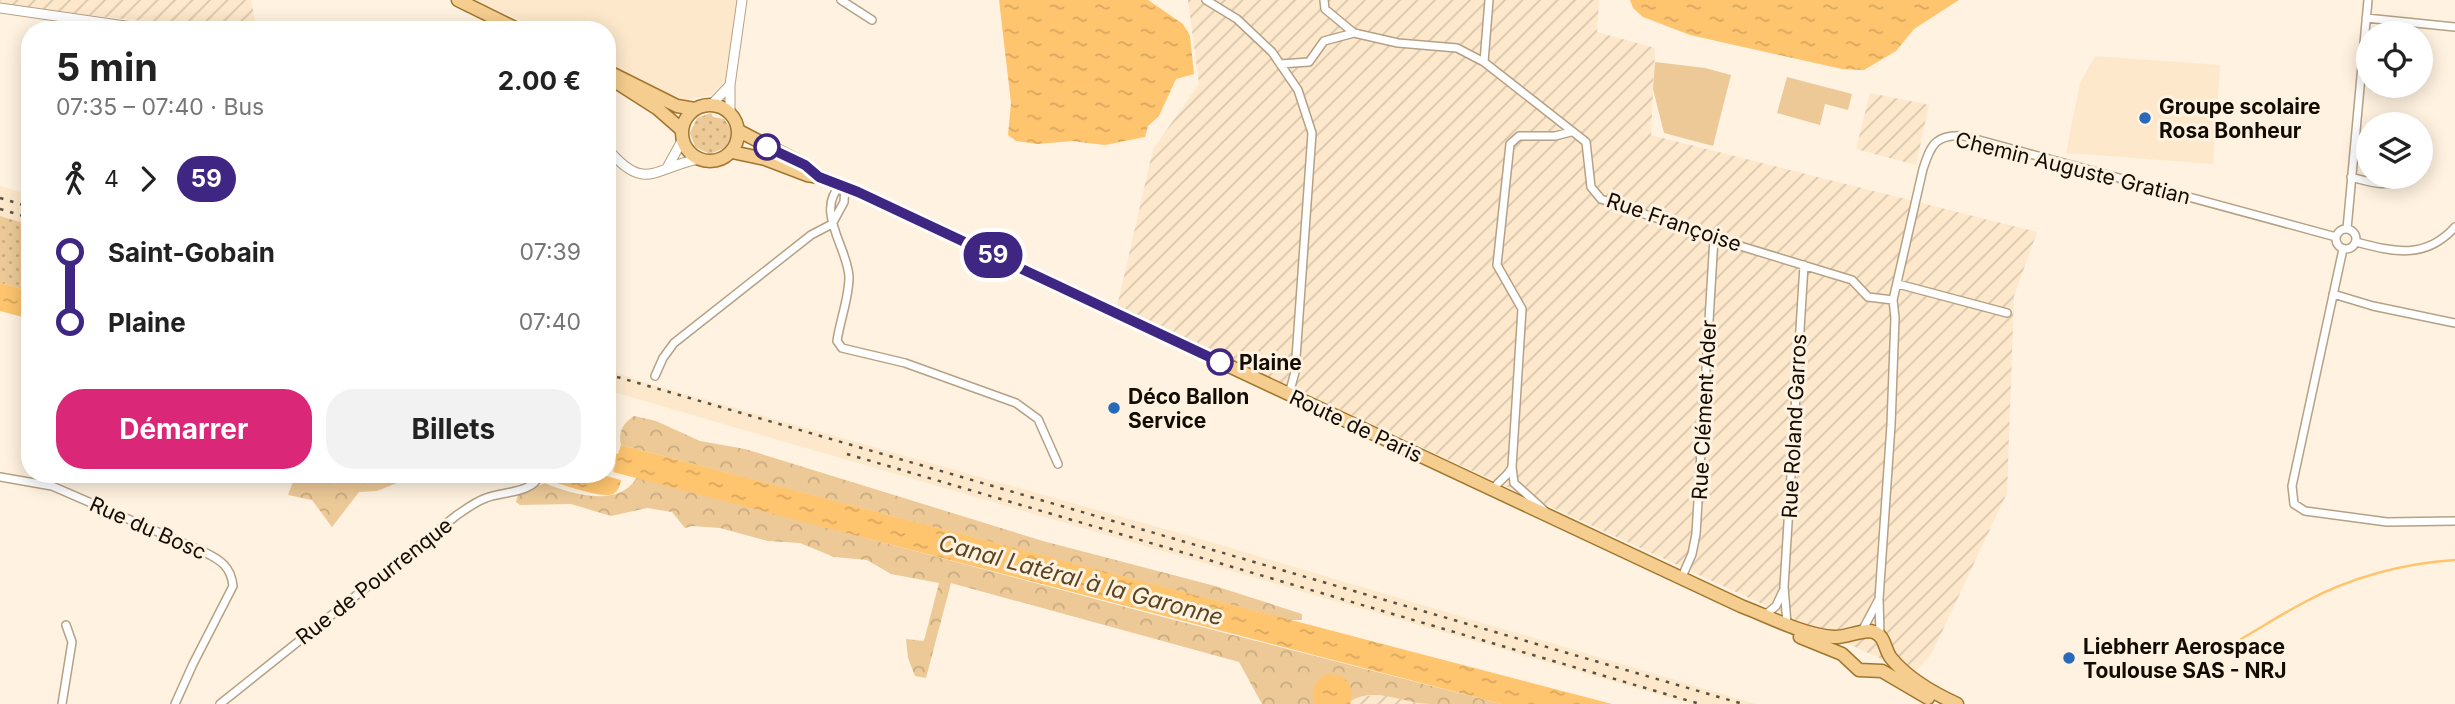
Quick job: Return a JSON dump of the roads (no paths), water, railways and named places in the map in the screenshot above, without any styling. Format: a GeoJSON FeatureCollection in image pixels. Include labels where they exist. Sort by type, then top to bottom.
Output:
{"type":"FeatureCollection","features":[{"type":"Feature","properties":{"kind":"main road"},"geometry":{"type":"LineString","coordinates":[[458,0],[501,21]]}},
{"type":"Feature","properties":{"kind":"main road"},"geometry":{"type":"LineString","coordinates":[[616,76],[677,106],[695,109],[711,105],[721,107],[730,113],[739,131],[732,152],[720,160],[699,159],[688,151],[683,135],[658,109],[616,83]]}},
{"type":"Feature","properties":{"kind":"main road"},"geometry":{"type":"LineString","coordinates":[[683,135],[687,118],[695,109]]}},
{"type":"Feature","properties":{"kind":"main road","name":"Route de Paris"},"geometry":{"type":"LineString","coordinates":[[739,131],[833,182],[1741,606],[1799,637],[1842,654],[1859,670],[1875,669],[1891,676],[1938,704]]}},
{"type":"Feature","properties":{"kind":"main road","name":"Route de Paris"},"geometry":{"type":"LineString","coordinates":[[732,152],[765,159],[833,182]]}},
{"type":"Feature","properties":{"kind":"main road","name":"Route de Paris"},"geometry":{"type":"LineString","coordinates":[[1741,606],[1823,635],[1874,632],[1880,636]]}},
{"type":"Feature","properties":{"kind":"main road"},"geometry":{"type":"LineString","coordinates":[[1848,659],[1846,647],[1857,634]]}},
{"type":"Feature","properties":{"kind":"main road"},"geometry":{"type":"LineString","coordinates":[[1880,636],[1887,651],[1899,666],[1920,684],[1957,704]]}},
{"type":"Feature","properties":{"kind":"main road"},"geometry":{"type":"LineString","coordinates":[[1875,669],[1884,662],[1887,651]]}},
{"type":"Feature","properties":{"kind":"street"},"geometry":{"type":"LineString","coordinates":[[730,113],[730,85],[742,0]]}},
{"type":"Feature","properties":{"kind":"street"},"geometry":{"type":"LineString","coordinates":[[841,0],[872,20]]}},
{"type":"Feature","properties":{"kind":"street"},"geometry":{"type":"LineString","coordinates":[[1206,0],[1237,19],[1280,64],[1298,90],[1312,133],[1295,372],[1289,394]]}},
{"type":"Feature","properties":{"kind":"street"},"geometry":{"type":"LineString","coordinates":[[1324,0],[1325,9],[1354,33]]}},
{"type":"Feature","properties":{"kind":"street"},"geometry":{"type":"LineString","coordinates":[[1484,62],[1489,0]]}},
{"type":"Feature","properties":{"kind":"street"},"geometry":{"type":"LineString","coordinates":[[2347,229],[2368,0]]}},
{"type":"Feature","properties":{"kind":"street"},"geometry":{"type":"LineString","coordinates":[[0,8],[90,21]]}},
{"type":"Feature","properties":{"kind":"street"},"geometry":{"type":"LineString","coordinates":[[2366,18],[2455,27]]}},
{"type":"Feature","properties":{"kind":"street"},"geometry":{"type":"LineString","coordinates":[[1280,64],[1309,62],[1324,41],[1354,33]]}},
{"type":"Feature","properties":{"kind":"street","name":"Rue Françoise"},"geometry":{"type":"LineString","coordinates":[[1354,33],[1398,43],[1457,48],[1484,62],[1586,142],[1591,187],[1601,199],[1714,238],[1852,280],[1868,297],[1893,300]]}},
{"type":"Feature","properties":{"kind":"street"},"geometry":{"type":"LineString","coordinates":[[711,105],[730,85]]}},
{"type":"Feature","properties":{"kind":"street"},"geometry":{"type":"LineString","coordinates":[[1550,517],[1538,502],[1514,483],[1512,467],[1522,309],[1497,265],[1510,144],[1519,136],[1555,136],[1571,132]]}},
{"type":"Feature","properties":{"kind":"street"},"geometry":{"type":"LineString","coordinates":[[666,170],[683,135]]}},
{"type":"Feature","properties":{"kind":"street","name":"Chemin Auguste Gratian"},"geometry":{"type":"LineString","coordinates":[[1880,636],[1891,425],[1895,318],[1893,300],[1908,228],[1929,151],[1937,141],[1948,135],[1964,136],[2336,237]]}},
{"type":"Feature","properties":{"kind":"street"},"geometry":{"type":"LineString","coordinates":[[616,157],[626,167],[644,175],[658,174],[699,159]]}},
{"type":"Feature","properties":{"kind":"street"},"geometry":{"type":"LineString","coordinates":[[2351,177],[2356,178]]}},
{"type":"Feature","properties":{"kind":"street"},"geometry":{"type":"LineString","coordinates":[[833,182],[832,224],[849,279],[836,341],[842,348],[905,363],[1016,403],[1038,419],[1058,464]]}},
{"type":"Feature","properties":{"kind":"street"},"geometry":{"type":"LineString","coordinates":[[833,182],[833,201]]}},
{"type":"Feature","properties":{"kind":"street"},"geometry":{"type":"LineString","coordinates":[[655,376],[674,343],[811,235],[832,224],[845,202],[833,182]]}},
{"type":"Feature","properties":{"kind":"street"},"geometry":{"type":"LineString","coordinates":[[2356,242],[2411,252],[2428,248],[2442,240],[2455,227]]}},
{"type":"Feature","properties":{"kind":"street"},"geometry":{"type":"LineString","coordinates":[[2343,249],[2337,244],[2336,237],[2341,230],[2353,232],[2356,242]]}},
{"type":"Feature","properties":{"kind":"street","name":"Rue Clément Ader"},"geometry":{"type":"LineString","coordinates":[[1682,579],[1692,554],[1696,534],[1714,238]]}},
{"type":"Feature","properties":{"kind":"street"},"geometry":{"type":"LineString","coordinates":[[2343,249],[2352,247],[2356,242]]}},
{"type":"Feature","properties":{"kind":"street"},"geometry":{"type":"LineString","coordinates":[[2343,249],[2292,486],[2294,504],[2305,510],[2387,522],[2455,521]]}},
{"type":"Feature","properties":{"kind":"street","name":"Rue Roland Garros"},"geometry":{"type":"LineString","coordinates":[[1787,624],[1784,587],[1804,265]]}},
{"type":"Feature","properties":{"kind":"street"},"geometry":{"type":"LineString","coordinates":[[1898,284],[2007,313]]}},
{"type":"Feature","properties":{"kind":"street"},"geometry":{"type":"LineString","coordinates":[[2333,293],[2373,306],[2455,323]]}},
{"type":"Feature","properties":{"kind":"street"},"geometry":{"type":"LineString","coordinates":[[1493,490],[1512,467]]}},
{"type":"Feature","properties":{"kind":"street","name":"Rue du Bosc"},"geometry":{"type":"LineString","coordinates":[[0,477],[21,481]]}},
{"type":"Feature","properties":{"kind":"street","name":"Rue du Bosc"},"geometry":{"type":"LineString","coordinates":[[29,483],[62,490],[204,552],[225,565],[232,573],[233,586],[175,704]]}},
{"type":"Feature","properties":{"kind":"street","name":"Rue de Pourrenque"},"geometry":{"type":"LineString","coordinates":[[220,704],[457,516],[482,500],[527,488],[532,483]]}},
{"type":"Feature","properties":{"kind":"street"},"geometry":{"type":"LineString","coordinates":[[1765,615],[1776,606],[1784,587]]}},
{"type":"Feature","properties":{"kind":"street","name":"Chemin Auguste Gratian"},"geometry":{"type":"LineString","coordinates":[[1857,634],[1880,599]]}},
{"type":"Feature","properties":{"kind":"street"},"geometry":{"type":"LineString","coordinates":[[62,704],[72,642],[66,625]]}},
{"type":"Feature","properties":{"kind":"water"},"geometry":{"type":"Polygon","coordinates":[[[999,0],[1148,0],[1183,24],[1190,36],[1194,74],[1176,79],[1159,116],[1148,126],[1145,137],[1105,145],[1072,141],[1038,144],[1016,141],[1008,135],[1011,103],[999,0]]]}},
{"type":"Feature","properties":{"kind":"water"},"geometry":{"type":"Polygon","coordinates":[[[1630,0],[1959,0],[1914,29],[1896,51],[1864,70],[1842,69],[1690,35],[1643,17],[1633,8],[1630,0]]]}},
{"type":"Feature","properties":{"kind":"water"},"geometry":{"type":"Polygon","coordinates":[[[0,283],[21,289],[21,317],[0,311],[0,283]]]}},
{"type":"Feature","properties":{"kind":"water","name":"Canal Latéral à la Garonne"},"geometry":{"type":"Polygon","coordinates":[[[621,445],[1612,704],[1502,704],[616,473],[621,445]]]}},
{"type":"Feature","properties":{"kind":"water"},"geometry":{"type":"Polygon","coordinates":[[[616,479],[621,480],[615,493],[607,495],[557,483],[616,483],[616,479]]]}},
{"type":"Feature","properties":{"kind":"water"},"geometry":{"type":"Polygon","coordinates":[[[1329,674],[1341,676],[1351,687],[1350,704],[1315,704],[1315,685],[1320,678],[1329,674]]]}},
{"type":"Feature","properties":{"kind":"waterway"},"geometry":{"type":"LineString","coordinates":[[2241,639],[2320,594],[2357,579],[2416,564],[2455,560]]}},
{"type":"Feature","properties":{"kind":"railway"},"geometry":{"type":"LineString","coordinates":[[0,198],[21,204]]}},
{"type":"Feature","properties":{"kind":"railway"},"geometry":{"type":"LineString","coordinates":[[0,209],[21,215]]}},
{"type":"Feature","properties":{"kind":"railway"},"geometry":{"type":"LineString","coordinates":[[616,377],[1743,704]]}},
{"type":"Feature","properties":{"kind":"railway"},"geometry":{"type":"LineString","coordinates":[[847,454],[1700,704]]}},
{"type":"Feature","properties":{"kind":"place","name":"Groupe scolaire Rosa Bonheur"},"geometry":{"type":"Point","coordinates":[2145,118]}},
{"type":"Feature","properties":{"kind":"place","name":"Plaine"},"geometry":{"type":"Point","coordinates":[1220,362]}},
{"type":"Feature","properties":{"kind":"place","name":"Déco Ballon Service"},"geometry":{"type":"Point","coordinates":[1114,408]}},
{"type":"Feature","properties":{"kind":"place","name":"Liebherr Aerospace Toulouse SAS - NRJ"},"geometry":{"type":"Point","coordinates":[2069,658]}}]}
